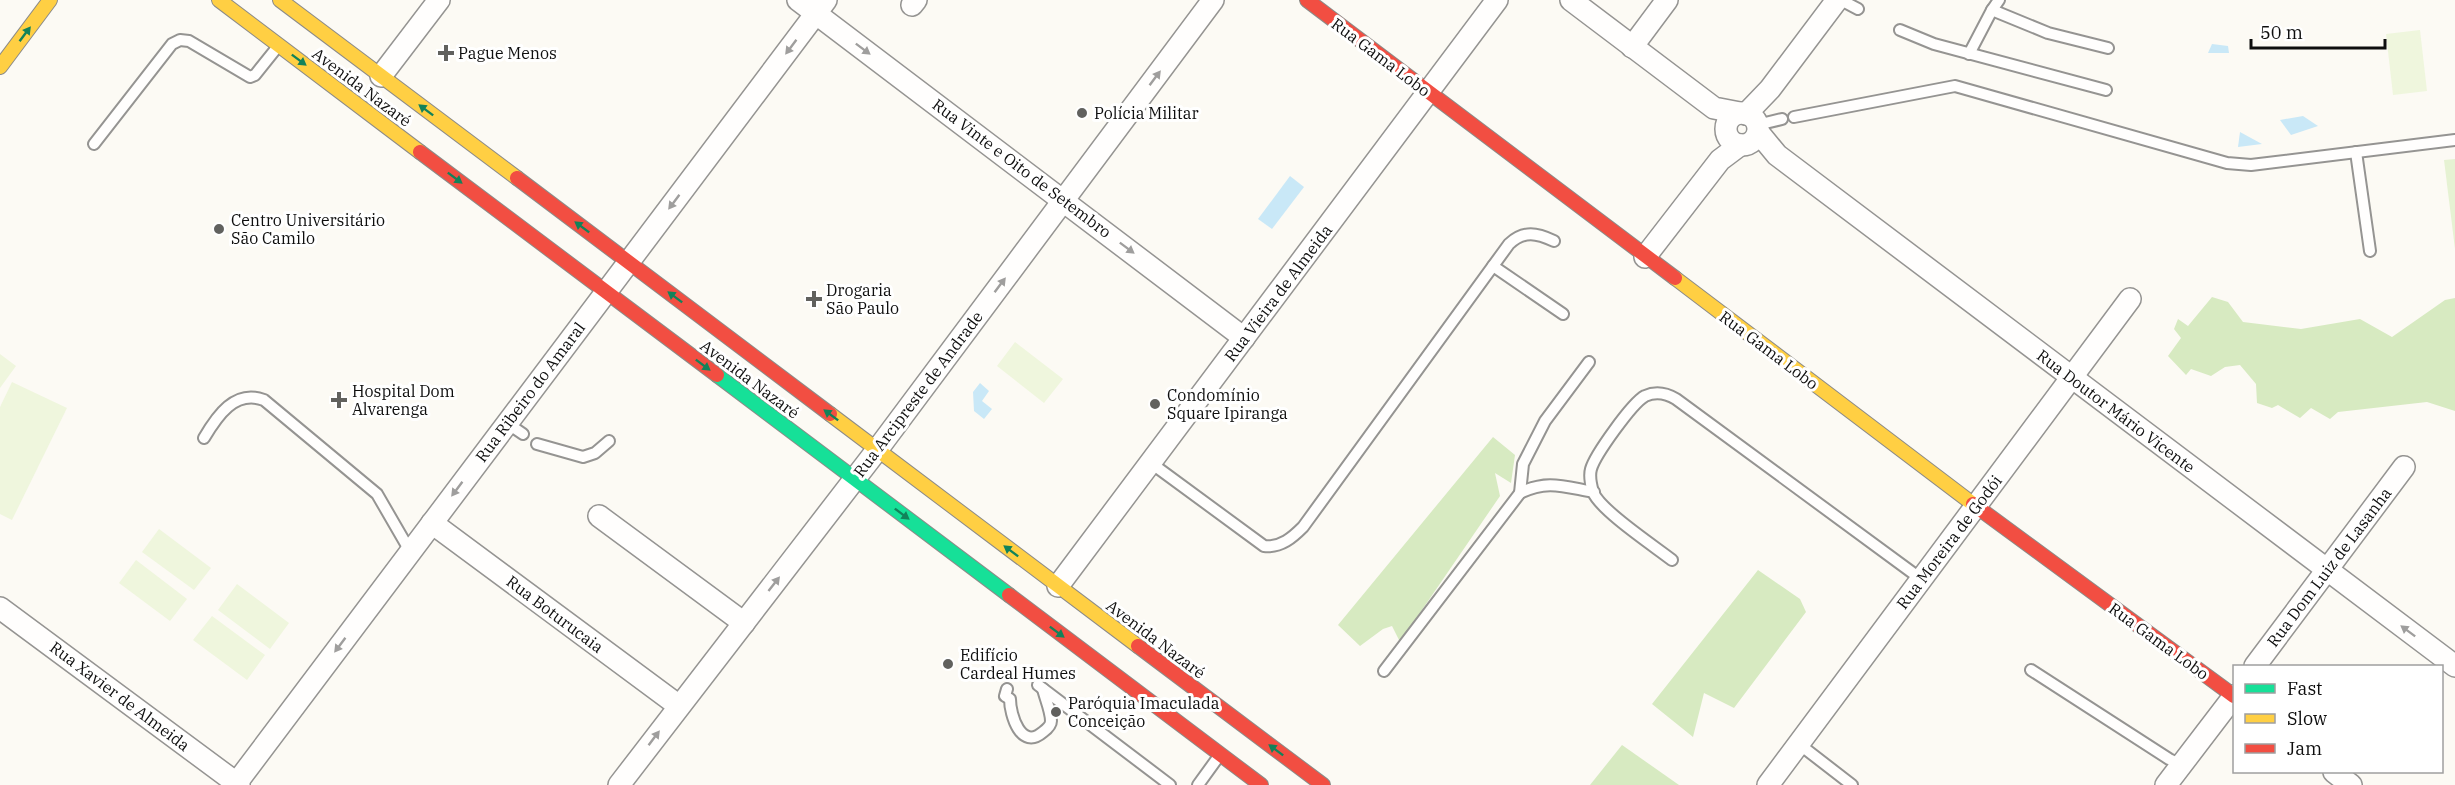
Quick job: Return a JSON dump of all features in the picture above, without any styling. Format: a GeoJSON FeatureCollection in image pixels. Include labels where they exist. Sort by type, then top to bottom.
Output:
{"type":"FeatureCollection","features":[{"type":"Feature","properties":{"kind":"main road"},"geometry":{"type":"LineString","coordinates":[[0,67],[50,0]]}},
{"type":"Feature","properties":{"kind":"main road","name":"Avenida Nazaré"},"geometry":{"type":"LineString","coordinates":[[219,0],[1261,785]]}},
{"type":"Feature","properties":{"kind":"main road","name":"Avenida Nazaré"},"geometry":{"type":"LineString","coordinates":[[280,0],[1323,785]]}},
{"type":"Feature","properties":{"kind":"main road","name":"Rua Gama Lobo"},"geometry":{"type":"LineString","coordinates":[[1307,0],[1976,506],[2233,694]]}},
{"type":"Feature","properties":{"kind":"street"},"geometry":{"type":"LineString","coordinates":[[381,76],[439,0]]}},
{"type":"Feature","properties":{"kind":"street","name":"Rua Vinte e Oito de Setembro"},"geometry":{"type":"LineString","coordinates":[[798,0],[821,7],[1064,200],[1244,338]]}},
{"type":"Feature","properties":{"kind":"street","name":"Rua Arcipreste de Andrade"},"geometry":{"type":"LineString","coordinates":[[619,785],[877,450],[1213,0]]}},
{"type":"Feature","properties":{"kind":"street","name":"Rua Vieira de Almeida"},"geometry":{"type":"LineString","coordinates":[[1058,586],[1497,0]]}},
{"type":"Feature","properties":{"kind":"street","name":"Rua Doutor Mário Vicente"},"geometry":{"type":"LineString","coordinates":[[1571,0],[2455,666]]}},
{"type":"Feature","properties":{"kind":"street"},"geometry":{"type":"LineString","coordinates":[[1632,47],[1667,0]]}},
{"type":"Feature","properties":{"kind":"street"},"geometry":{"type":"LineString","coordinates":[[1646,257],[1839,0]]}},
{"type":"Feature","properties":{"kind":"street","name":"Rua Ribeiro do Amaral"},"geometry":{"type":"LineString","coordinates":[[237,784],[410,551],[515,429],[606,292],[821,7]]}},
{"type":"Feature","properties":{"kind":"street","name":"Rua Moreira de Godói"},"geometry":{"type":"LineString","coordinates":[[1768,785],[2130,299]]}},
{"type":"Feature","properties":{"kind":"street","name":"Rua Dom Luiz de Lasanha"},"geometry":{"type":"LineString","coordinates":[[2256,665],[2404,467]]}},
{"type":"Feature","properties":{"kind":"street"},"geometry":{"type":"LineString","coordinates":[[599,516],[744,623]]}},
{"type":"Feature","properties":{"kind":"street","name":"Rua Boturucaia"},"geometry":{"type":"LineString","coordinates":[[432,523],[679,706]]}},
{"type":"Feature","properties":{"kind":"street","name":"Rua Xavier de Almeida"},"geometry":{"type":"LineString","coordinates":[[0,608],[237,784]]}},
{"type":"Feature","properties":{"kind":"street"},"geometry":{"type":"LineString","coordinates":[[2166,785],[2233,696]]}},
{"type":"Feature","properties":{"kind":"street"},"geometry":{"type":"LineString","coordinates":[[2336,773],[2351,785]]}},
{"type":"Feature","properties":{"kind":"lane"},"geometry":{"type":"LineString","coordinates":[[1839,0],[1858,9]]}},
{"type":"Feature","properties":{"kind":"lane"},"geometry":{"type":"LineString","coordinates":[[1969,54],[1999,0]]}},
{"type":"Feature","properties":{"kind":"lane"},"geometry":{"type":"LineString","coordinates":[[1992,10],[2048,33],[2108,48]]}},
{"type":"Feature","properties":{"kind":"lane"},"geometry":{"type":"LineString","coordinates":[[1900,30],[1934,44],[2106,90]]}},
{"type":"Feature","properties":{"kind":"lane"},"geometry":{"type":"LineString","coordinates":[[94,144],[172,44],[180,40],[189,41],[250,76],[255,75],[279,45]]}},
{"type":"Feature","properties":{"kind":"lane"},"geometry":{"type":"LineString","coordinates":[[1794,117],[1955,86],[2227,163],[2251,165],[2455,140]]}},
{"type":"Feature","properties":{"kind":"lane"},"geometry":{"type":"LineString","coordinates":[[1744,129],[1782,119]]}},
{"type":"Feature","properties":{"kind":"lane"},"geometry":{"type":"LineString","coordinates":[[2356,152],[2370,251]]}},
{"type":"Feature","properties":{"kind":"lane"},"geometry":{"type":"LineString","coordinates":[[1151,463],[1264,546],[1285,542],[1303,526],[1509,244],[1524,235],[1540,234],[1554,242]]}},
{"type":"Feature","properties":{"kind":"lane"},"geometry":{"type":"LineString","coordinates":[[1493,266],[1563,314]]}},
{"type":"Feature","properties":{"kind":"lane"},"geometry":{"type":"LineString","coordinates":[[1520,493],[1522,464],[1545,421],[1589,362]]}},
{"type":"Feature","properties":{"kind":"lane"},"geometry":{"type":"LineString","coordinates":[[1672,560],[1598,502],[1590,471],[1596,456],[1636,403],[1656,393],[1666,393],[1826,507],[1921,579]]}},
{"type":"Feature","properties":{"kind":"lane"},"geometry":{"type":"LineString","coordinates":[[204,438],[226,407],[236,400],[255,396],[264,400],[377,494],[410,551]]}},
{"type":"Feature","properties":{"kind":"lane"},"geometry":{"type":"LineString","coordinates":[[537,444],[583,457],[595,453],[609,441]]}},
{"type":"Feature","properties":{"kind":"lane"},"geometry":{"type":"LineString","coordinates":[[1384,671],[1520,493],[1535,485],[1548,484],[1594,492]]}},
{"type":"Feature","properties":{"kind":"lane"},"geometry":{"type":"LineString","coordinates":[[2031,670],[2169,759],[2182,765]]}},
{"type":"Feature","properties":{"kind":"lane"},"geometry":{"type":"LineString","coordinates":[[1007,689],[1005,696],[1010,699],[1014,724],[1024,735],[1031,737],[1040,735],[1048,728],[1051,721],[1040,687],[1170,785]]}},
{"type":"Feature","properties":{"kind":"lane"},"geometry":{"type":"LineString","coordinates":[[1799,744],[1852,785]]}},
{"type":"Feature","properties":{"kind":"lane"},"geometry":{"type":"LineString","coordinates":[[1198,785],[1220,754]]}},
{"type":"Feature","properties":{"kind":"green space"},"geometry":{"type":"Polygon","coordinates":[[[2420,30],[2427,91],[2393,95],[2386,34],[2420,30]]]}},
{"type":"Feature","properties":{"kind":"green space"},"geometry":{"type":"Polygon","coordinates":[[[2455,159],[2455,249],[2444,160],[2455,159]]]}},
{"type":"Feature","properties":{"kind":"green space"},"geometry":{"type":"Polygon","coordinates":[[[2212,297],[2228,302],[2243,322],[2301,329],[2360,319],[2392,337],[2445,300],[2455,298],[2455,411],[2427,402],[2338,412],[2330,419],[2311,408],[2300,418],[2278,405],[2272,408],[2257,403],[2256,384],[2240,365],[2225,367],[2211,376],[2191,369],[2186,375],[2168,356],[2181,338],[2174,329],[2178,319],[2188,326],[2212,297]]]}},
{"type":"Feature","properties":{"kind":"green space"},"geometry":{"type":"Polygon","coordinates":[[[1015,342],[1063,379],[1044,403],[997,366],[1015,342]]]}},
{"type":"Feature","properties":{"kind":"green space"},"geometry":{"type":"Polygon","coordinates":[[[0,354],[16,366],[0,388],[0,354]]]}},
{"type":"Feature","properties":{"kind":"green space"},"geometry":{"type":"Polygon","coordinates":[[[12,382],[67,408],[12,520],[0,514],[0,407],[12,382]]]}},
{"type":"Feature","properties":{"kind":"green space"},"geometry":{"type":"Polygon","coordinates":[[[1493,437],[1515,455],[1511,483],[1495,473],[1500,496],[1400,642],[1392,626],[1383,629],[1360,646],[1338,625],[1493,437]]]}},
{"type":"Feature","properties":{"kind":"green space"},"geometry":{"type":"Polygon","coordinates":[[[159,529],[211,568],[194,590],[142,552],[159,529]]]}},
{"type":"Feature","properties":{"kind":"green space"},"geometry":{"type":"Polygon","coordinates":[[[136,560],[187,599],[170,621],[119,583],[136,560]]]}},
{"type":"Feature","properties":{"kind":"green space"},"geometry":{"type":"Polygon","coordinates":[[[1758,570],[1800,599],[1806,612],[1734,708],[1704,693],[1693,737],[1652,704],[1758,570]]]}},
{"type":"Feature","properties":{"kind":"green space"},"geometry":{"type":"Polygon","coordinates":[[[237,584],[289,623],[270,649],[218,610],[237,584]]]}},
{"type":"Feature","properties":{"kind":"green space"},"geometry":{"type":"Polygon","coordinates":[[[212,616],[265,655],[247,680],[193,640],[212,616]]]}},
{"type":"Feature","properties":{"kind":"green space"},"geometry":{"type":"Polygon","coordinates":[[[1622,745],[1679,785],[1590,785],[1622,745]]]}},
{"type":"Feature","properties":{"kind":"water"},"geometry":{"type":"Polygon","coordinates":[[[2212,44],[2228,46],[2229,53],[2208,53],[2212,44]]]}},
{"type":"Feature","properties":{"kind":"water"},"geometry":{"type":"Polygon","coordinates":[[[2303,116],[2318,126],[2291,135],[2280,120],[2303,116]]]}},
{"type":"Feature","properties":{"kind":"water"},"geometry":{"type":"Polygon","coordinates":[[[2240,132],[2262,144],[2238,147],[2240,132]]]}},
{"type":"Feature","properties":{"kind":"water"},"geometry":{"type":"Polygon","coordinates":[[[1290,176],[1304,187],[1272,229],[1258,219],[1290,176]]]}},
{"type":"Feature","properties":{"kind":"water"},"geometry":{"type":"Polygon","coordinates":[[[980,383],[989,391],[982,401],[992,409],[984,419],[974,411],[973,392],[980,383]]]}},
{"type":"Feature","properties":{"kind":"traffic: fast"},"geometry":{"type":"LineString","coordinates":[[717,375],[1009,595]]}},
{"type":"Feature","properties":{"kind":"traffic: slow"},"geometry":{"type":"LineString","coordinates":[[0,67],[50,0]]}},
{"type":"Feature","properties":{"kind":"traffic: slow"},"geometry":{"type":"LineString","coordinates":[[219,0],[420,152]]}},
{"type":"Feature","properties":{"kind":"traffic: slow"},"geometry":{"type":"LineString","coordinates":[[280,0],[517,178]]}},
{"type":"Feature","properties":{"kind":"traffic: slow"},"geometry":{"type":"LineString","coordinates":[[1675,278],[1973,504]]}},
{"type":"Feature","properties":{"kind":"traffic: slow"},"geometry":{"type":"LineString","coordinates":[[830,414],[1138,646]]}},
{"type":"Feature","properties":{"kind":"traffic: jam"},"geometry":{"type":"LineString","coordinates":[[1307,0],[1675,278]]}},
{"type":"Feature","properties":{"kind":"traffic: jam"},"geometry":{"type":"LineString","coordinates":[[420,152],[717,375]]}},
{"type":"Feature","properties":{"kind":"traffic: jam"},"geometry":{"type":"LineString","coordinates":[[517,178],[830,414]]}},
{"type":"Feature","properties":{"kind":"traffic: jam"},"geometry":{"type":"LineString","coordinates":[[1973,504],[2233,695]]}},
{"type":"Feature","properties":{"kind":"traffic: jam"},"geometry":{"type":"LineString","coordinates":[[1009,595],[1261,785]]}},
{"type":"Feature","properties":{"kind":"traffic: jam"},"geometry":{"type":"LineString","coordinates":[[1138,646],[1323,785]]}},
{"type":"Feature","properties":{"kind":"place","name":"Pague Menos"},"geometry":{"type":"Point","coordinates":[446,53]}},
{"type":"Feature","properties":{"kind":"place","name":"Polícia Militar"},"geometry":{"type":"Point","coordinates":[1082,113]}},
{"type":"Feature","properties":{"kind":"place","name":"Centro Universitário São Camilo"},"geometry":{"type":"Point","coordinates":[219,229]}},
{"type":"Feature","properties":{"kind":"place","name":"Drogaria São Paulo"},"geometry":{"type":"Point","coordinates":[814,299]}},
{"type":"Feature","properties":{"kind":"place","name":"Hospital Dom Alvarenga"},"geometry":{"type":"Point","coordinates":[339,400]}},
{"type":"Feature","properties":{"kind":"place","name":"Condomínio Square Ipiranga"},"geometry":{"type":"Point","coordinates":[1155,404]}},
{"type":"Feature","properties":{"kind":"place","name":"Edifício Cardeal Humes"},"geometry":{"type":"Point","coordinates":[948,664]}},
{"type":"Feature","properties":{"kind":"place","name":"Paróquia Imaculada Conceição"},"geometry":{"type":"Point","coordinates":[1056,712]}}]}
